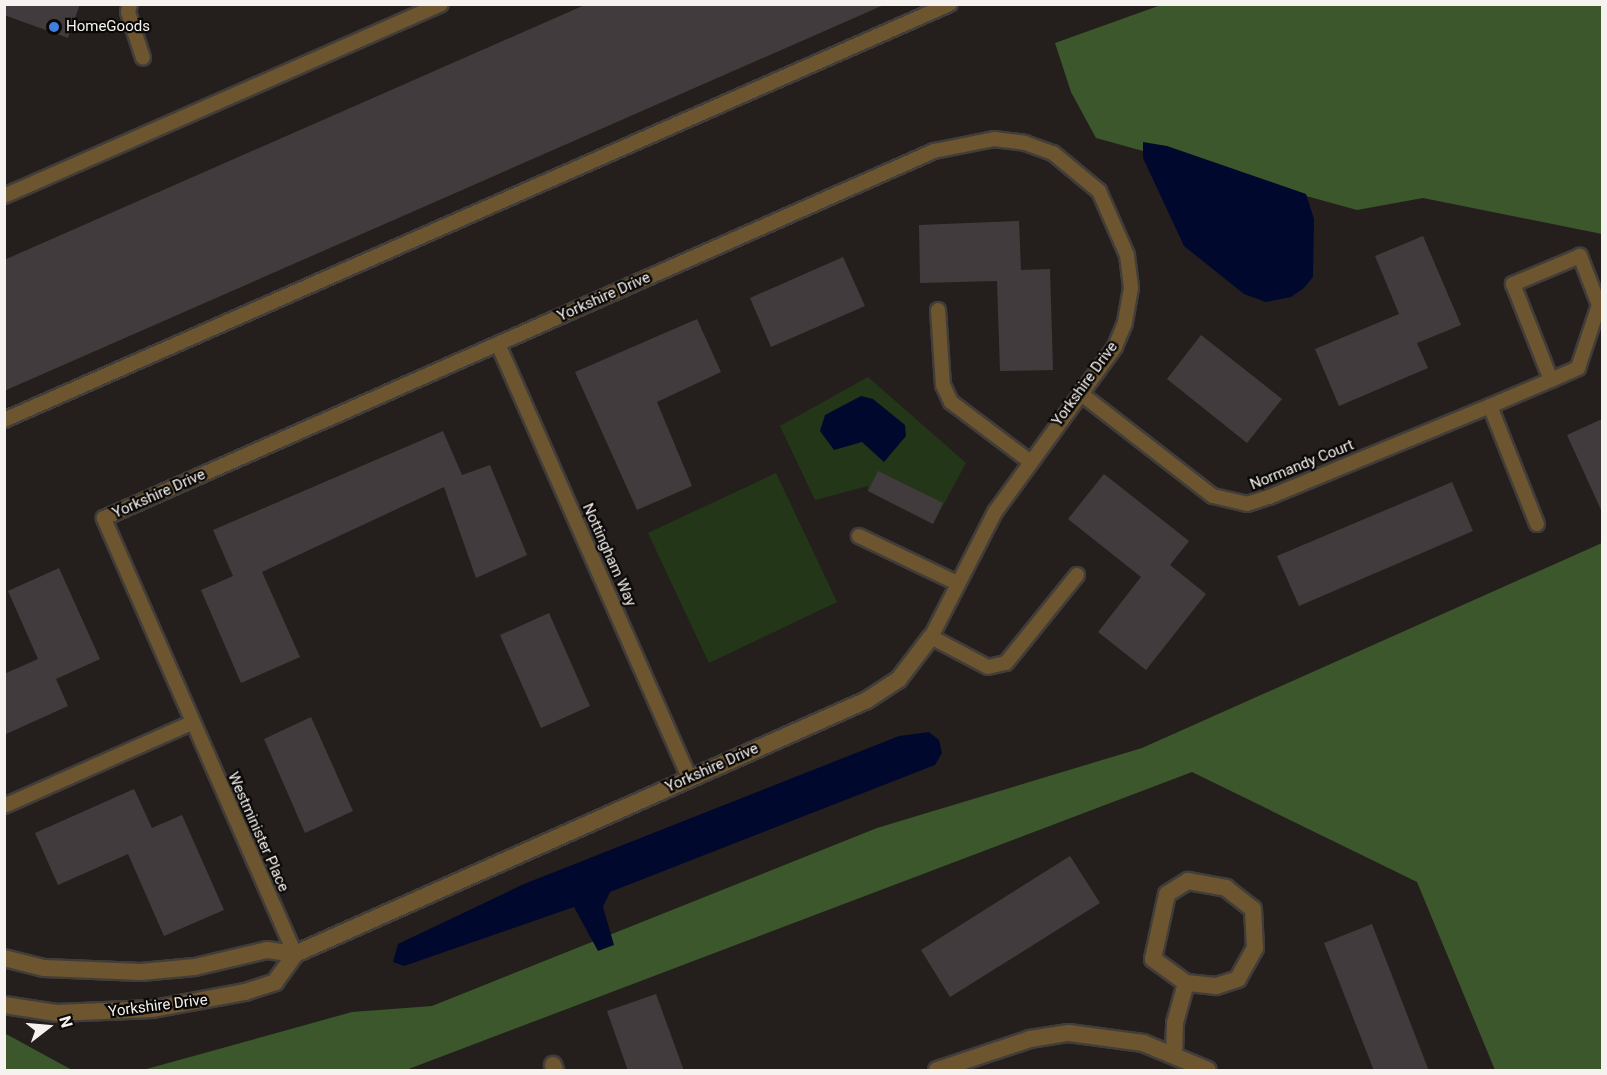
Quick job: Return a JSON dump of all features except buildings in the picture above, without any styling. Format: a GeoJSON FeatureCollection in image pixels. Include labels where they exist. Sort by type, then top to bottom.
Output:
{"type":"FeatureCollection","features":[{"type":"Feature","properties":{"kind":"street","name":"Yorkshire Drive"},"geometry":{"type":"LineString","coordinates":[[4,1005],[94,1014],[198,1003],[275,981],[295,954],[877,694],[898,679],[931,637]]}},
{"type":"Feature","properties":{"kind":"street"},"geometry":{"type":"LineString","coordinates":[[1188,881],[1226,888],[1253,909],[1256,948],[1238,979],[1215,986],[1186,983],[1153,959],[1167,894],[1188,881]]}},
{"type":"Feature","properties":{"kind":"street"},"geometry":{"type":"LineString","coordinates":[[4,958],[44,968],[141,972],[218,963],[267,950],[295,954]]}},
{"type":"Feature","properties":{"kind":"street"},"geometry":{"type":"LineString","coordinates":[[1174,1054],[1175,1023],[1186,983]]}},
{"type":"Feature","properties":{"kind":"street"},"geometry":{"type":"LineString","coordinates":[[937,1071],[1030,1038],[1069,1033],[1115,1037],[1174,1054],[1208,1071]]}},
{"type":"Feature","properties":{"kind":"lane"},"geometry":{"type":"LineString","coordinates":[[130,4],[128,12],[143,58]]}},
{"type":"Feature","properties":{"kind":"lane"},"geometry":{"type":"LineString","coordinates":[[4,196],[441,4]]}},
{"type":"Feature","properties":{"kind":"lane"},"geometry":{"type":"LineString","coordinates":[[4,420],[950,4]]}},
{"type":"Feature","properties":{"kind":"lane","name":"Yorkshire Drive"},"geometry":{"type":"LineString","coordinates":[[104,519],[934,151],[994,139],[1035,146],[1079,170],[1099,191],[1127,255],[1131,288],[1125,323],[1115,347],[1028,460],[955,582],[931,637]]}},
{"type":"Feature","properties":{"kind":"lane","name":"Normandy Court"},"geometry":{"type":"LineString","coordinates":[[1080,393],[1213,496],[1247,504],[1490,406],[1551,380],[1578,368],[1599,305],[1580,256],[1513,284],[1551,380]]}},
{"type":"Feature","properties":{"kind":"lane"},"geometry":{"type":"LineString","coordinates":[[938,310],[943,385],[951,402],[1028,460]]}},
{"type":"Feature","properties":{"kind":"lane","name":"Nottingham Way"},"geometry":{"type":"LineString","coordinates":[[498,344],[689,778]]}},
{"type":"Feature","properties":{"kind":"lane"},"geometry":{"type":"LineString","coordinates":[[1490,406],[1537,524]]}},
{"type":"Feature","properties":{"kind":"lane","name":"Westminister Place"},"geometry":{"type":"LineString","coordinates":[[104,519],[191,723],[295,954]]}},
{"type":"Feature","properties":{"kind":"lane"},"geometry":{"type":"LineString","coordinates":[[859,536],[955,582]]}},
{"type":"Feature","properties":{"kind":"lane"},"geometry":{"type":"LineString","coordinates":[[931,637],[988,667],[1006,663],[1077,574]]}},
{"type":"Feature","properties":{"kind":"lane"},"geometry":{"type":"LineString","coordinates":[[4,806],[191,723]]}},
{"type":"Feature","properties":{"kind":"green space"},"geometry":{"type":"Polygon","coordinates":[[[1161,5],[1602,5],[1602,234],[1423,198],[1357,210],[1096,138],[1071,92],[1055,43],[1161,5]]]}},
{"type":"Feature","properties":{"kind":"green space"},"geometry":{"type":"Polygon","coordinates":[[[868,377],[966,463],[933,524],[868,491],[868,486],[815,500],[780,426],[868,377]]]}},
{"type":"Feature","properties":{"kind":"green space"},"geometry":{"type":"Polygon","coordinates":[[[776,473],[837,602],[709,663],[648,533],[776,473]]]}},
{"type":"Feature","properties":{"kind":"green space"},"geometry":{"type":"Polygon","coordinates":[[[1602,543],[1602,1070],[1495,1070],[1417,882],[1192,772],[406,1070],[143,1070],[352,1012],[432,1006],[877,828],[1142,748],[1602,543]]]}},
{"type":"Feature","properties":{"kind":"green space"},"geometry":{"type":"Polygon","coordinates":[[[5,1034],[8,1035],[72,1070],[5,1070],[5,1034]]]}},
{"type":"Feature","properties":{"kind":"water"},"geometry":{"type":"Polygon","coordinates":[[[1143,142],[1167,146],[1306,194],[1314,219],[1313,277],[1304,288],[1291,297],[1266,302],[1244,294],[1184,246],[1143,158],[1143,142]]]}},
{"type":"Feature","properties":{"kind":"water"},"geometry":{"type":"Polygon","coordinates":[[[861,396],[873,399],[905,425],[906,436],[884,462],[862,442],[834,450],[820,431],[825,415],[861,396]]]}},
{"type":"Feature","properties":{"kind":"water"},"geometry":{"type":"Polygon","coordinates":[[[929,732],[939,740],[942,753],[935,765],[610,892],[603,907],[614,945],[598,951],[574,907],[404,966],[393,962],[398,944],[524,884],[899,736],[929,732]]]}},
{"type":"Feature","properties":{"kind":"place","name":"HomeGoods"},"geometry":{"type":"Point","coordinates":[54,27]}}]}
